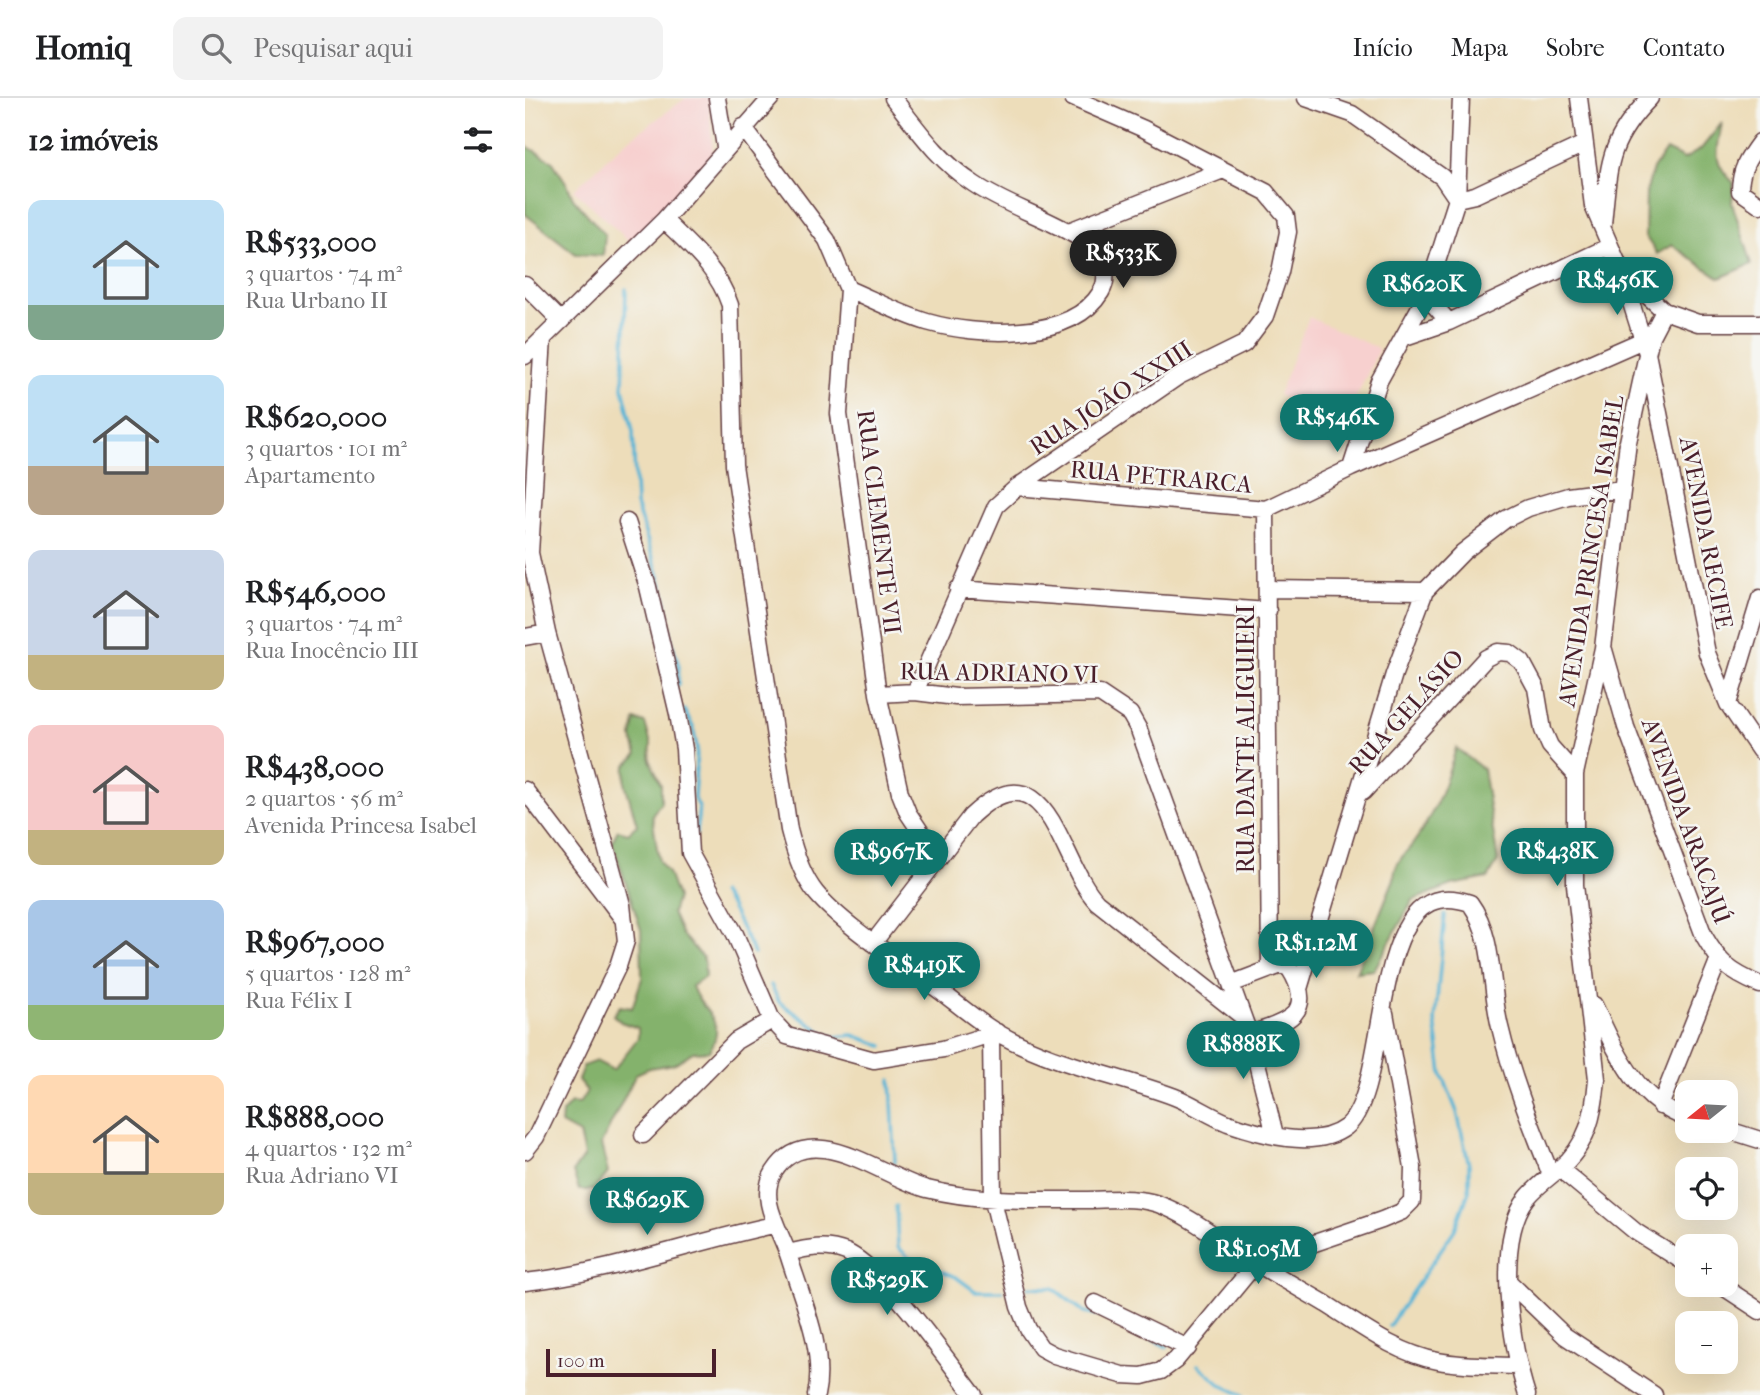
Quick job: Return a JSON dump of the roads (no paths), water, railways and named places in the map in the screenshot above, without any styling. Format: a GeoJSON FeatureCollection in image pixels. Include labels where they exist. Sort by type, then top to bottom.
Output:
{"type":"FeatureCollection","features":[{"type":"Feature","properties":{"kind":"street"},"geometry":{"type":"LineString","coordinates":[[717,98],[725,147]]}},
{"type":"Feature","properties":{"kind":"street"},"geometry":{"type":"LineString","coordinates":[[525,356],[664,220],[725,147],[771,98]]}},
{"type":"Feature","properties":{"kind":"street"},"geometry":{"type":"LineString","coordinates":[[848,289],[924,321],[950,328],[989,332],[1059,323],[1096,300],[1106,284],[1105,269],[1097,254],[1069,231],[976,186],[953,169],[935,152],[893,98]]}},
{"type":"Feature","properties":{"kind":"street","name":"RUA JOÃO XXIII"},"geometry":{"type":"LineString","coordinates":[[915,692],[996,506],[1017,487],[1087,442],[1179,376],[1244,344],[1265,316],[1280,271],[1289,232],[1286,216],[1266,192],[1145,129],[1073,98]]}},
{"type":"Feature","properties":{"kind":"street"},"geometry":{"type":"LineString","coordinates":[[1306,98],[1352,106]]}},
{"type":"Feature","properties":{"kind":"street"},"geometry":{"type":"LineString","coordinates":[[1340,98],[1442,177],[1457,198]]}},
{"type":"Feature","properties":{"kind":"street"},"geometry":{"type":"LineString","coordinates":[[1351,468],[1379,381],[1426,296],[1457,198],[1461,98]]}},
{"type":"Feature","properties":{"kind":"street","name":"AVENIDA PRINCESA ISABEL"},"geometry":{"type":"LineString","coordinates":[[1579,98],[1594,206],[1602,230],[1626,275],[1647,343]]}},
{"type":"Feature","properties":{"kind":"street"},"geometry":{"type":"LineString","coordinates":[[1602,230],[1614,147],[1625,124],[1650,98]]}},
{"type":"Feature","properties":{"kind":"street","name":"RUA CLEMENTE VII"},"geometry":{"type":"LineString","coordinates":[[743,127],[827,240],[848,289],[840,424],[878,694],[900,793],[908,813],[938,858]]}},
{"type":"Feature","properties":{"kind":"street"},"geometry":{"type":"LineString","coordinates":[[1760,142],[1748,158],[1740,176],[1740,191],[1760,205]]}},
{"type":"Feature","properties":{"kind":"street"},"geometry":{"type":"LineString","coordinates":[[1457,198],[1475,195],[1584,144]]}},
{"type":"Feature","properties":{"kind":"street"},"geometry":{"type":"LineString","coordinates":[[1069,231],[1223,170]]}},
{"type":"Feature","properties":{"kind":"street"},"geometry":{"type":"LineString","coordinates":[[664,220],[712,267],[723,284],[730,305],[734,465],[795,852],[815,892],[873,943],[994,1034],[1073,1065],[1177,1098],[1227,1122],[1275,1135],[1308,1140],[1346,1127],[1362,1103],[1384,1007],[1387,981],[1397,950],[1419,911],[1437,901],[1454,897],[1470,903],[1483,930],[1499,1027],[1513,1072],[1555,1172],[1636,1232],[1675,1256]]}},
{"type":"Feature","properties":{"kind":"street"},"geometry":{"type":"LineString","coordinates":[[1405,337],[1449,322],[1610,246]]}},
{"type":"Feature","properties":{"kind":"street","name":"AVENIDA PRINCESA ISABEL"},"geometry":{"type":"LineString","coordinates":[[1527,1395],[1517,1366],[1509,1282],[1511,1235],[1517,1214],[1528,1196],[1581,1145],[1595,1104],[1597,1079],[1575,885],[1575,774],[1604,648],[1622,489],[1647,343],[1664,311],[1626,275]]}},
{"type":"Feature","properties":{"kind":"street"},"geometry":{"type":"LineString","coordinates":[[525,285],[561,321]]}},
{"type":"Feature","properties":{"kind":"street"},"geometry":{"type":"LineString","coordinates":[[1426,296],[1449,322]]}},
{"type":"Feature","properties":{"kind":"street"},"geometry":{"type":"LineString","coordinates":[[1664,311],[1698,323],[1760,323]]}},
{"type":"Feature","properties":{"kind":"street"},"geometry":{"type":"LineString","coordinates":[[525,1151],[536,1137],[618,966],[626,941],[626,923],[547,633],[530,553],[543,338]]}},
{"type":"Feature","properties":{"kind":"street","name":"RUA PETRARCA"},"geometry":{"type":"LineString","coordinates":[[1017,487],[1266,509],[1351,468],[1647,343]]}},
{"type":"Feature","properties":{"kind":"street","name":"AVENIDA RECIFE"},"geometry":{"type":"LineString","coordinates":[[1647,343],[1707,653],[1728,704],[1760,751]]}},
{"type":"Feature","properties":{"kind":"street"},"geometry":{"type":"LineString","coordinates":[[1299,989],[1394,674],[1426,591],[1463,552],[1517,514],[1568,496],[1622,489]]}},
{"type":"Feature","properties":{"kind":"street","name":"RUA DANTE ALIGUIERI"},"geometry":{"type":"LineString","coordinates":[[1266,509],[1269,969]]}},
{"type":"Feature","properties":{"kind":"street"},"geometry":{"type":"LineString","coordinates":[[627,522],[654,610],[680,726],[687,780],[690,853],[735,934],[772,1020],[787,1036],[874,1060],[943,1049],[994,1034]]}},
{"type":"Feature","properties":{"kind":"street"},"geometry":{"type":"LineString","coordinates":[[958,589],[1268,611]]}},
{"type":"Feature","properties":{"kind":"street"},"geometry":{"type":"LineString","coordinates":[[1268,589],[1426,591]]}},
{"type":"Feature","properties":{"kind":"street"},"geometry":{"type":"LineString","coordinates":[[1728,704],[1760,598]]}},
{"type":"Feature","properties":{"kind":"street"},"geometry":{"type":"LineString","coordinates":[[525,637],[547,633]]}},
{"type":"Feature","properties":{"kind":"street","name":"AVENIDA ARACAJÚ"},"geometry":{"type":"LineString","coordinates":[[1604,648],[1626,727],[1692,908],[1719,961],[1736,975],[1760,985]]}},
{"type":"Feature","properties":{"kind":"street","name":"RUA GELÁSIO"},"geometry":{"type":"LineString","coordinates":[[1359,796],[1467,677],[1486,658],[1498,652],[1510,653],[1529,673],[1550,746],[1575,774]]}},
{"type":"Feature","properties":{"kind":"street","name":"RUA ADRIANO VI"},"geometry":{"type":"LineString","coordinates":[[878,694],[915,692],[956,697],[1100,694],[1130,714],[1139,730],[1249,1034],[1275,1135]]}},
{"type":"Feature","properties":{"kind":"street"},"geometry":{"type":"LineString","coordinates":[[525,790],[626,923]]}},
{"type":"Feature","properties":{"kind":"street"},"geometry":{"type":"LineString","coordinates":[[873,943],[938,858],[988,800],[1004,792],[1019,792],[1035,799],[1059,831],[1084,889],[1243,1017]]}},
{"type":"Feature","properties":{"kind":"street"},"geometry":{"type":"LineString","coordinates":[[1660,1106],[1719,961]]}},
{"type":"Feature","properties":{"kind":"street"},"geometry":{"type":"LineString","coordinates":[[1231,984],[1281,965],[1289,968],[1299,989],[1302,1002],[1284,1025],[1249,1034]]}},
{"type":"Feature","properties":{"kind":"street"},"geometry":{"type":"LineString","coordinates":[[1588,993],[1617,1053],[1635,1080],[1660,1106],[1675,1113]]}},
{"type":"Feature","properties":{"kind":"street"},"geometry":{"type":"LineString","coordinates":[[994,1034],[993,1200],[1019,1307],[1028,1329],[1041,1348],[1054,1355],[1122,1375],[1142,1376],[1161,1371],[1188,1348],[1257,1264],[1383,1220],[1401,1212],[1412,1202],[1413,1167],[1384,1007]]}},
{"type":"Feature","properties":{"kind":"street"},"geometry":{"type":"LineString","coordinates":[[643,1135],[736,1041],[772,1020]]}},
{"type":"Feature","properties":{"kind":"street"},"geometry":{"type":"LineString","coordinates":[[1738,1132],[1759,1137]]}},
{"type":"Feature","properties":{"kind":"street"},"geometry":{"type":"LineString","coordinates":[[816,1395],[819,1370],[816,1349],[788,1253],[774,1225],[769,1198],[774,1171],[789,1157],[810,1149],[831,1148],[903,1182],[929,1190],[993,1200],[1130,1200],[1156,1203],[1178,1213],[1257,1264],[1410,1353],[1438,1361],[1517,1366]]}},
{"type":"Feature","properties":{"kind":"street"},"geometry":{"type":"LineString","coordinates":[[525,1282],[590,1274],[704,1239],[774,1225]]}},
{"type":"Feature","properties":{"kind":"street"},"geometry":{"type":"LineString","coordinates":[[788,1253],[810,1247],[828,1248],[861,1261],[883,1283],[974,1395]]}},
{"type":"Feature","properties":{"kind":"street"},"geometry":{"type":"LineString","coordinates":[[1509,1282],[1565,1336],[1654,1395]]}},
{"type":"Feature","properties":{"kind":"street"},"geometry":{"type":"LineString","coordinates":[[1738,1297],[1760,1311]]}},
{"type":"Feature","properties":{"kind":"street"},"geometry":{"type":"LineString","coordinates":[[1095,1303],[1188,1348]]}},
{"type":"Feature","properties":{"kind":"waterway"},"geometry":{"type":"LineString","coordinates":[[626,289],[623,388],[633,431],[636,505],[664,592],[671,639],[679,666],[678,685]]}},
{"type":"Feature","properties":{"kind":"waterway"},"geometry":{"type":"LineString","coordinates":[[684,710],[693,727],[697,748],[694,798],[699,807],[696,834]]}},
{"type":"Feature","properties":{"kind":"waterway"},"geometry":{"type":"LineString","coordinates":[[721,893],[731,907],[754,954]]}},
{"type":"Feature","properties":{"kind":"waterway"},"geometry":{"type":"LineString","coordinates":[[1389,1326],[1455,1229],[1469,1191],[1469,1165],[1457,1112],[1442,1074],[1435,1021],[1445,915]]}},
{"type":"Feature","properties":{"kind":"waterway"},"geometry":{"type":"LineString","coordinates":[[771,985],[779,1002],[822,1032],[834,1037],[853,1035],[883,1046]]}},
{"type":"Feature","properties":{"kind":"waterway"},"geometry":{"type":"LineString","coordinates":[[891,1080],[895,1162]]}},
{"type":"Feature","properties":{"kind":"waterway"},"geometry":{"type":"LineString","coordinates":[[896,1206],[898,1247],[909,1258],[956,1277],[975,1291],[1003,1291]]}},
{"type":"Feature","properties":{"kind":"waterway"},"geometry":{"type":"LineString","coordinates":[[1029,1287],[1053,1288],[1084,1312],[1105,1316]]}},
{"type":"Feature","properties":{"kind":"waterway"},"geometry":{"type":"LineString","coordinates":[[1131,1328],[1167,1347]]}},
{"type":"Feature","properties":{"kind":"waterway"},"geometry":{"type":"LineString","coordinates":[[1198,1365],[1223,1386],[1243,1395]]}}]}
